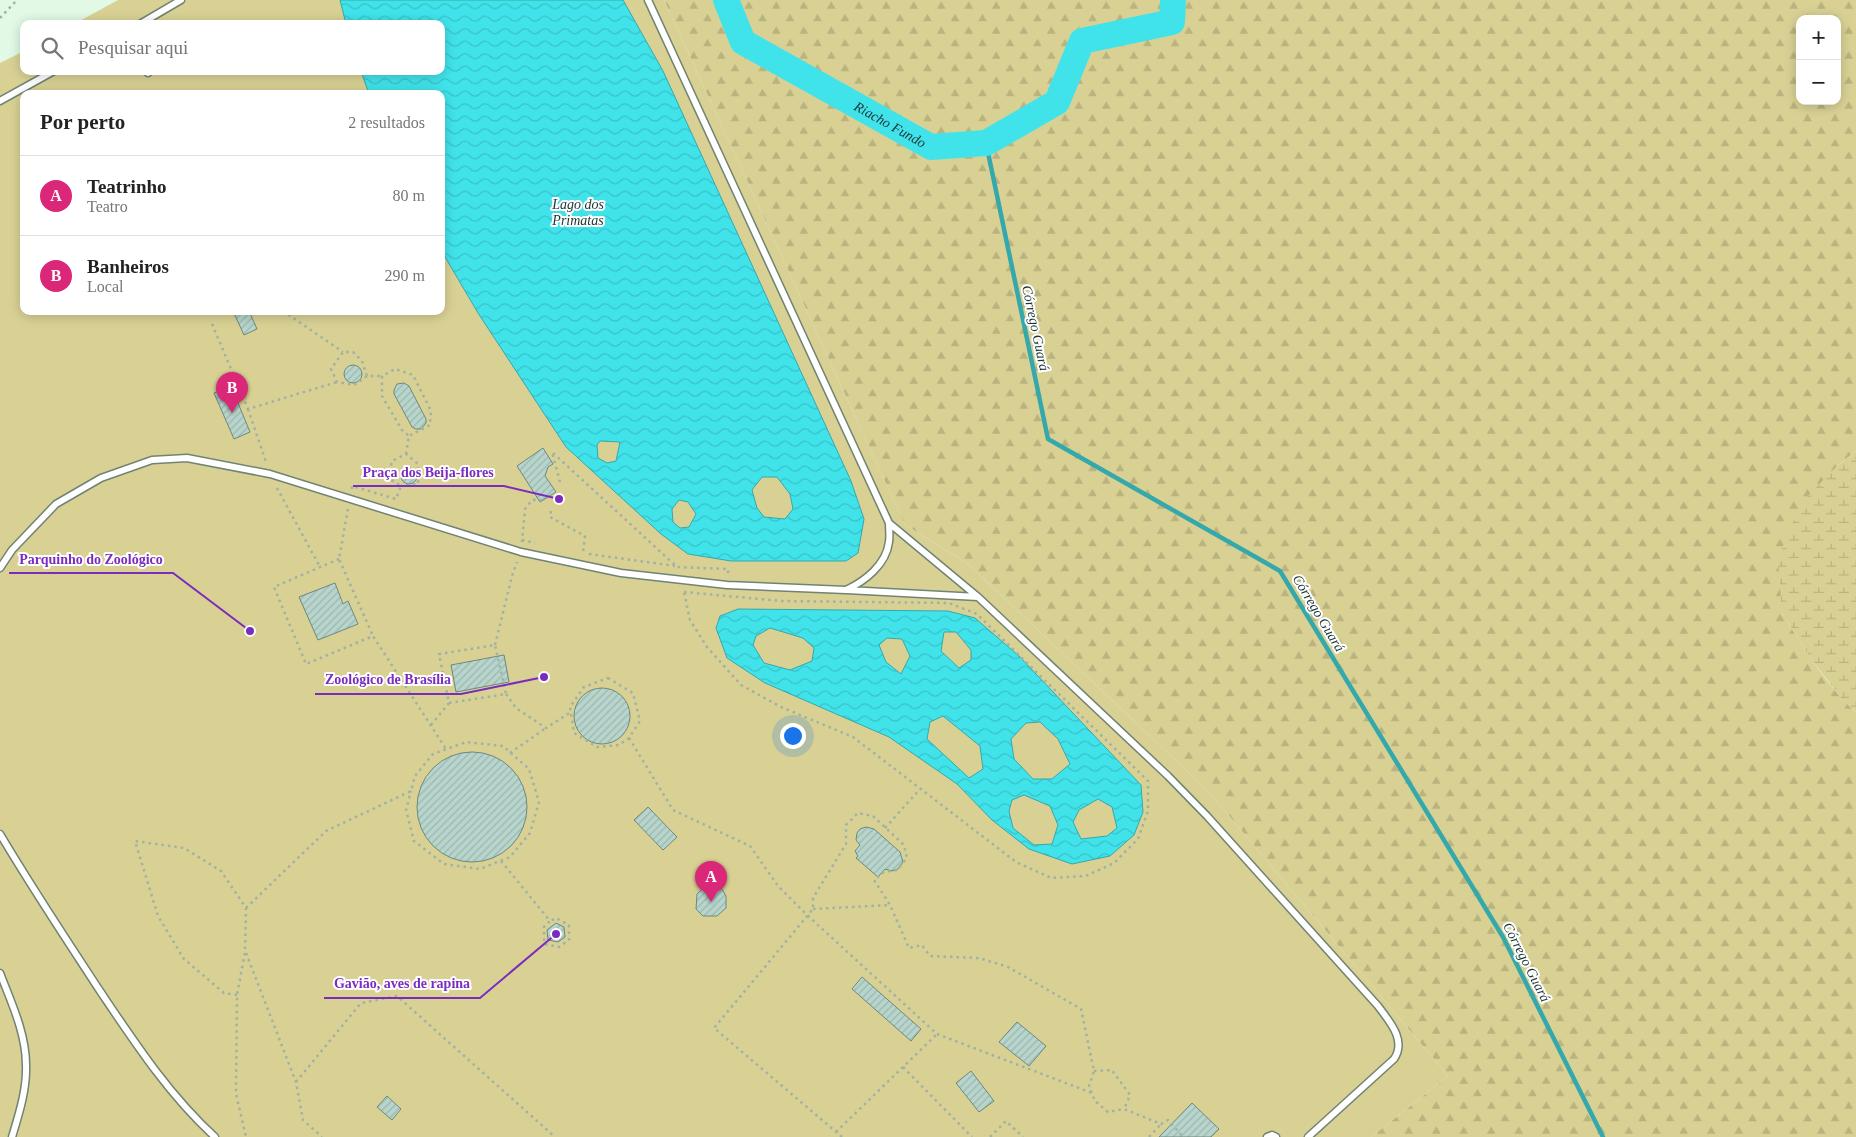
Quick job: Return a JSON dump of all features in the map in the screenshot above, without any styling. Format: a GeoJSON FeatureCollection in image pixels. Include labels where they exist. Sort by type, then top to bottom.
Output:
{"type":"FeatureCollection","features":[{"type":"Feature","properties":{"kind":"lane"},"geometry":{"type":"LineString","coordinates":[[147,20],[181,0]]}},
{"type":"Feature","properties":{"kind":"lane"},"geometry":{"type":"LineString","coordinates":[[648,0],[889,523],[889,543],[885,557],[876,568],[857,584],[846,590]]}},
{"type":"Feature","properties":{"kind":"lane"},"geometry":{"type":"LineString","coordinates":[[0,101],[47,75]]}},
{"type":"Feature","properties":{"kind":"lane"},"geometry":{"type":"LineString","coordinates":[[0,568],[12,550],[56,504],[101,478],[152,460],[187,458],[270,474],[521,552],[621,574],[727,585],[978,596]]}},
{"type":"Feature","properties":{"kind":"lane"},"geometry":{"type":"LineString","coordinates":[[889,523],[978,596],[1168,776],[1207,816],[1378,1006],[1394,1027],[1399,1040],[1399,1048],[1394,1059],[1308,1137]]}},
{"type":"Feature","properties":{"kind":"lane"},"geometry":{"type":"LineString","coordinates":[[0,834],[38,898],[123,1026],[165,1084],[198,1122],[215,1137]]}},
{"type":"Feature","properties":{"kind":"lane"},"geometry":{"type":"LineString","coordinates":[[0,973],[16,1014],[24,1044],[26,1065],[25,1085],[12,1137]]}},
{"type":"Feature","properties":{"kind":"lane"},"geometry":{"type":"LineString","coordinates":[[1267,1137],[1272,1135],[1276,1137]]}},
{"type":"Feature","properties":{"kind":"path"},"geometry":{"type":"LineString","coordinates":[[0,18],[17,0]]}},
{"type":"Feature","properties":{"kind":"path"},"geometry":{"type":"LineString","coordinates":[[289,315],[342,352],[353,352],[362,361],[367,376]]}},
{"type":"Feature","properties":{"kind":"path"},"geometry":{"type":"LineString","coordinates":[[212,324],[248,410],[337,382],[354,384],[367,376],[382,376],[395,369],[413,375],[431,411],[430,426],[409,436]]}},
{"type":"Feature","properties":{"kind":"path"},"geometry":{"type":"LineString","coordinates":[[337,382],[331,369],[342,352]]}},
{"type":"Feature","properties":{"kind":"path"},"geometry":{"type":"LineString","coordinates":[[382,376],[382,396],[402,430],[409,436]]}},
{"type":"Feature","properties":{"kind":"path"},"geometry":{"type":"LineString","coordinates":[[406,454],[409,436]]}},
{"type":"Feature","properties":{"kind":"path"},"geometry":{"type":"LineString","coordinates":[[560,482],[552,452],[677,567]]}},
{"type":"Feature","properties":{"kind":"path"},"geometry":{"type":"LineString","coordinates":[[406,454],[418,464],[418,484],[401,486],[388,478],[392,461],[406,454]]}},
{"type":"Feature","properties":{"kind":"path"},"geometry":{"type":"LineString","coordinates":[[401,486],[396,499],[352,486],[339,559],[373,636],[446,749]]}},
{"type":"Feature","properties":{"kind":"path"},"geometry":{"type":"LineString","coordinates":[[546,500],[532,500],[525,509],[521,552],[512,576],[495,644],[506,694],[516,708],[546,728]]}},
{"type":"Feature","properties":{"kind":"path"},"geometry":{"type":"LineString","coordinates":[[551,511],[550,518],[585,536],[583,554]]}},
{"type":"Feature","properties":{"kind":"path"},"geometry":{"type":"LineString","coordinates":[[522,540],[540,544]]}},
{"type":"Feature","properties":{"kind":"path"},"geometry":{"type":"LineString","coordinates":[[575,552],[677,567],[728,569]]}},
{"type":"Feature","properties":{"kind":"path"},"geometry":{"type":"LineString","coordinates":[[339,559],[274,587],[306,664],[373,636]]}},
{"type":"Feature","properties":{"kind":"path"},"geometry":{"type":"LineString","coordinates":[[684,592],[782,601],[949,603],[977,614],[1148,781],[1148,811],[1138,839],[1114,863],[1086,876],[1051,878],[1016,862],[920,789],[853,737],[781,707],[741,685],[707,647],[690,620],[684,592]]}},
{"type":"Feature","properties":{"kind":"path"},"geometry":{"type":"LineString","coordinates":[[450,703],[440,654],[495,644]]}},
{"type":"Feature","properties":{"kind":"path"},"geometry":{"type":"LineString","coordinates":[[608,678],[633,693],[640,721],[629,738],[619,745],[597,747],[574,733],[570,707],[584,687],[608,678]]}},
{"type":"Feature","properties":{"kind":"path"},"geometry":{"type":"LineString","coordinates":[[430,725],[450,703],[506,694]]}},
{"type":"Feature","properties":{"kind":"path"},"geometry":{"type":"LineString","coordinates":[[510,752],[571,712]]}},
{"type":"Feature","properties":{"kind":"path"},"geometry":{"type":"LineString","coordinates":[[629,738],[673,810],[750,846],[778,886],[937,1034],[1092,1094]]}},
{"type":"Feature","properties":{"kind":"path"},"geometry":{"type":"LineString","coordinates":[[466,742],[503,746],[529,769],[539,802],[530,834],[510,857],[480,869],[444,864],[414,841],[406,810],[415,776],[433,754],[446,749],[466,742]]}},
{"type":"Feature","properties":{"kind":"path"},"geometry":{"type":"LineString","coordinates":[[886,828],[920,789]]}},
{"type":"Feature","properties":{"kind":"path"},"geometry":{"type":"LineString","coordinates":[[246,908],[326,831],[411,791]]}},
{"type":"Feature","properties":{"kind":"path"},"geometry":{"type":"LineString","coordinates":[[813,909],[813,898],[846,844],[846,825],[858,814],[873,816],[904,845],[907,858],[897,870],[884,872],[874,880],[890,905],[909,948],[922,945],[930,956],[979,958],[1008,967],[1081,1009],[1094,1071],[1089,1086],[1096,1101],[1108,1112],[1124,1109],[1161,1124]]}},
{"type":"Feature","properties":{"kind":"path"},"geometry":{"type":"LineString","coordinates":[[237,996],[224,993],[184,959],[158,916],[136,841],[184,848],[221,870],[246,908],[245,952],[237,996],[236,1094],[246,1137]]}},
{"type":"Feature","properties":{"kind":"path"},"geometry":{"type":"LineString","coordinates":[[501,861],[550,921]]}},
{"type":"Feature","properties":{"kind":"path"},"geometry":{"type":"LineString","coordinates":[[842,1137],[714,1028],[813,909],[890,905]]}},
{"type":"Feature","properties":{"kind":"path"},"geometry":{"type":"LineString","coordinates":[[556,918],[570,925],[570,940],[559,947],[544,944],[544,927],[550,921],[556,918]]}},
{"type":"Feature","properties":{"kind":"path"},"geometry":{"type":"LineString","coordinates":[[245,952],[296,1082],[303,1120],[322,1137]]}},
{"type":"Feature","properties":{"kind":"path"},"geometry":{"type":"LineString","coordinates":[[296,1082],[361,1003],[398,996],[555,1137]]}},
{"type":"Feature","properties":{"kind":"path"},"geometry":{"type":"LineString","coordinates":[[836,1132],[937,1034]]}},
{"type":"Feature","properties":{"kind":"path"},"geometry":{"type":"LineString","coordinates":[[903,1067],[972,1137]]}},
{"type":"Feature","properties":{"kind":"path"},"geometry":{"type":"LineString","coordinates":[[1094,1071],[1112,1070],[1130,1095],[1124,1109]]}},
{"type":"Feature","properties":{"kind":"path"},"geometry":{"type":"LineString","coordinates":[[1149,1137],[1161,1124],[1168,1120],[1183,1137]]}},
{"type":"Feature","properties":{"kind":"path"},"geometry":{"type":"LineString","coordinates":[[990,1137],[1006,1121],[1023,1137]]}},
{"type":"Feature","properties":{"kind":"green space"},"geometry":{"type":"Polygon","coordinates":[[[118,0],[664,0],[905,525],[967,563],[1208,791],[1448,1076],[1371,1137],[0,1137],[0,63],[20,53],[20,75],[445,75],[445,20],[81,20],[118,0]]]}},
{"type":"Feature","properties":{"kind":"green space"},"geometry":{"type":"Polygon","coordinates":[[[664,0],[1856,0],[1856,451],[1837,466],[1782,613],[1825,678],[1856,712],[1856,1137],[1371,1137],[1448,1076],[1208,791],[967,563],[905,525],[664,0]]]}},
{"type":"Feature","properties":{"kind":"green space"},"geometry":{"type":"Polygon","coordinates":[[[1856,451],[1856,712],[1842,699],[1811,659],[1782,613],[1778,558],[1801,503],[1837,466],[1856,451]]]}},
{"type":"Feature","properties":{"kind":"water","name":"Lago dos Primatas"},"geometry":{"type":"Polygon","coordinates":[[[340,0],[623,0],[663,71],[851,481],[864,519],[858,553],[846,561],[731,561],[688,554],[661,534],[566,447],[478,313],[445,257],[445,90],[368,90],[362,75],[445,75],[445,20],[345,20],[340,0]],[[600,441],[597,445],[598,458],[607,463],[616,461],[620,442],[600,441]],[[762,477],[752,490],[757,508],[764,517],[785,519],[793,509],[790,494],[777,477],[762,477]],[[679,500],[672,509],[673,522],[680,528],[689,527],[696,514],[688,502],[679,500]]]}},
{"type":"Feature","properties":{"kind":"water"},"geometry":{"type":"Polygon","coordinates":[[[738,609],[948,611],[975,618],[1019,656],[1141,785],[1143,812],[1134,835],[1110,856],[1072,864],[1029,849],[992,820],[957,784],[889,737],[765,683],[727,658],[716,628],[720,616],[738,609]],[[770,628],[756,636],[753,645],[764,663],[790,670],[812,661],[814,648],[803,638],[770,628]],[[944,632],[941,651],[959,668],[971,660],[971,650],[956,632],[944,632]],[[887,638],[879,645],[886,662],[901,674],[910,656],[902,639],[887,638]],[[943,716],[930,722],[927,739],[969,778],[983,769],[980,746],[943,716]],[[1040,722],[1026,723],[1011,739],[1014,759],[1033,779],[1052,779],[1070,764],[1058,739],[1040,722]],[[1024,795],[1012,800],[1009,811],[1013,828],[1034,845],[1052,844],[1058,825],[1050,806],[1024,795]],[[1098,799],[1079,810],[1073,822],[1081,839],[1107,836],[1117,828],[1112,807],[1098,799]]]}},
{"type":"Feature","properties":{"kind":"building"},"geometry":{"type":"Polygon","coordinates":[[[235,315],[251,315],[257,329],[244,335],[235,315]]]}},
{"type":"Feature","properties":{"kind":"building"},"geometry":{"type":"Polygon","coordinates":[[[353,365],[359,368],[362,374],[359,380],[353,383],[347,380],[344,374],[347,368],[353,365]]]}},
{"type":"Feature","properties":{"kind":"building"},"geometry":{"type":"Polygon","coordinates":[[[404,383],[409,386],[426,419],[426,423],[421,429],[412,427],[394,394],[397,384],[404,383]]]}},
{"type":"Feature","properties":{"kind":"building"},"geometry":{"type":"Polygon","coordinates":[[[231,386],[250,432],[234,439],[214,393],[231,386]]]}},
{"type":"Feature","properties":{"kind":"building"},"geometry":{"type":"Polygon","coordinates":[[[543,448],[553,464],[548,467],[545,476],[556,492],[540,502],[517,466],[543,448]]]}},
{"type":"Feature","properties":{"kind":"building"},"geometry":{"type":"Polygon","coordinates":[[[409,468],[415,470],[417,476],[415,482],[409,484],[403,482],[401,476],[403,470],[409,468]]]}},
{"type":"Feature","properties":{"kind":"building"},"geometry":{"type":"Polygon","coordinates":[[[335,583],[343,604],[348,601],[358,624],[318,640],[299,597],[335,583]]]}},
{"type":"Feature","properties":{"kind":"building"},"geometry":{"type":"Polygon","coordinates":[[[504,655],[509,682],[456,692],[451,665],[504,655]]]}},
{"type":"Feature","properties":{"kind":"building"},"geometry":{"type":"Polygon","coordinates":[[[596,688],[608,688],[622,696],[630,710],[628,727],[622,736],[608,744],[596,744],[586,739],[579,732],[574,722],[574,710],[579,700],[586,693],[596,688]]]}},
{"type":"Feature","properties":{"kind":"building"},"geometry":{"type":"Polygon","coordinates":[[[472,752],[493,756],[511,768],[523,786],[527,807],[523,828],[511,846],[493,858],[472,862],[451,858],[433,846],[421,828],[417,807],[421,786],[433,768],[451,756],[472,752]]]}},
{"type":"Feature","properties":{"kind":"building"},"geometry":{"type":"Polygon","coordinates":[[[648,807],[677,837],[663,850],[634,820],[648,807]]]}},
{"type":"Feature","properties":{"kind":"building"},"geometry":{"type":"Polygon","coordinates":[[[866,827],[874,829],[900,852],[903,862],[898,869],[892,871],[885,869],[878,877],[856,858],[858,856],[855,851],[860,845],[856,840],[857,833],[860,829],[866,827]]]}},
{"type":"Feature","properties":{"kind":"building"},"geometry":{"type":"Polygon","coordinates":[[[707,885],[720,886],[726,896],[726,908],[717,916],[703,916],[696,909],[697,894],[707,885]]]}},
{"type":"Feature","properties":{"kind":"building"},"geometry":{"type":"Polygon","coordinates":[[[556,923],[564,927],[565,937],[558,942],[548,940],[547,930],[556,923]]]}},
{"type":"Feature","properties":{"kind":"building"},"geometry":{"type":"Polygon","coordinates":[[[862,977],[921,1029],[911,1041],[852,989],[862,977]]]}},
{"type":"Feature","properties":{"kind":"building"},"geometry":{"type":"Polygon","coordinates":[[[1017,1022],[1046,1046],[1029,1066],[999,1042],[1017,1022]]]}},
{"type":"Feature","properties":{"kind":"building"},"geometry":{"type":"Polygon","coordinates":[[[971,1071],[994,1101],[979,1112],[956,1083],[971,1071]]]}},
{"type":"Feature","properties":{"kind":"building"},"geometry":{"type":"Polygon","coordinates":[[[387,1096],[401,1109],[392,1120],[377,1107],[387,1096]]]}},
{"type":"Feature","properties":{"kind":"building"},"geometry":{"type":"Polygon","coordinates":[[[1192,1103],[1219,1129],[1211,1137],[1159,1137],[1192,1103]]]}},
{"type":"Feature","properties":{"kind":"waterway","name":"Riacho Fundo"},"geometry":{"type":"LineString","coordinates":[[726,0],[743,42],[931,147],[986,143],[1057,102],[1082,41],[1172,22],[1173,0]]}},
{"type":"Feature","properties":{"kind":"waterway","name":"Córrego Guará"},"geometry":{"type":"LineString","coordinates":[[986,143],[1048,439],[1280,571],[1503,937],[1603,1137]]}},
{"type":"Feature","properties":{"kind":"place","name":"Banheiros"},"geometry":{"type":"Point","coordinates":[232,413]}},
{"type":"Feature","properties":{"kind":"place","name":"Praça dos Beija-flores"},"geometry":{"type":"Point","coordinates":[559,499]}},
{"type":"Feature","properties":{"kind":"place","name":"Parquinho do Zoológico"},"geometry":{"type":"Point","coordinates":[250,631]}},
{"type":"Feature","properties":{"kind":"place","name":"Zoológico de Brasília"},"geometry":{"type":"Point","coordinates":[544,677]}},
{"type":"Feature","properties":{"kind":"place","name":"Teatrinho"},"geometry":{"type":"Point","coordinates":[711,902]}},
{"type":"Feature","properties":{"kind":"place","name":"Gavião, aves de rapina"},"geometry":{"type":"Point","coordinates":[556,934]}}]}
